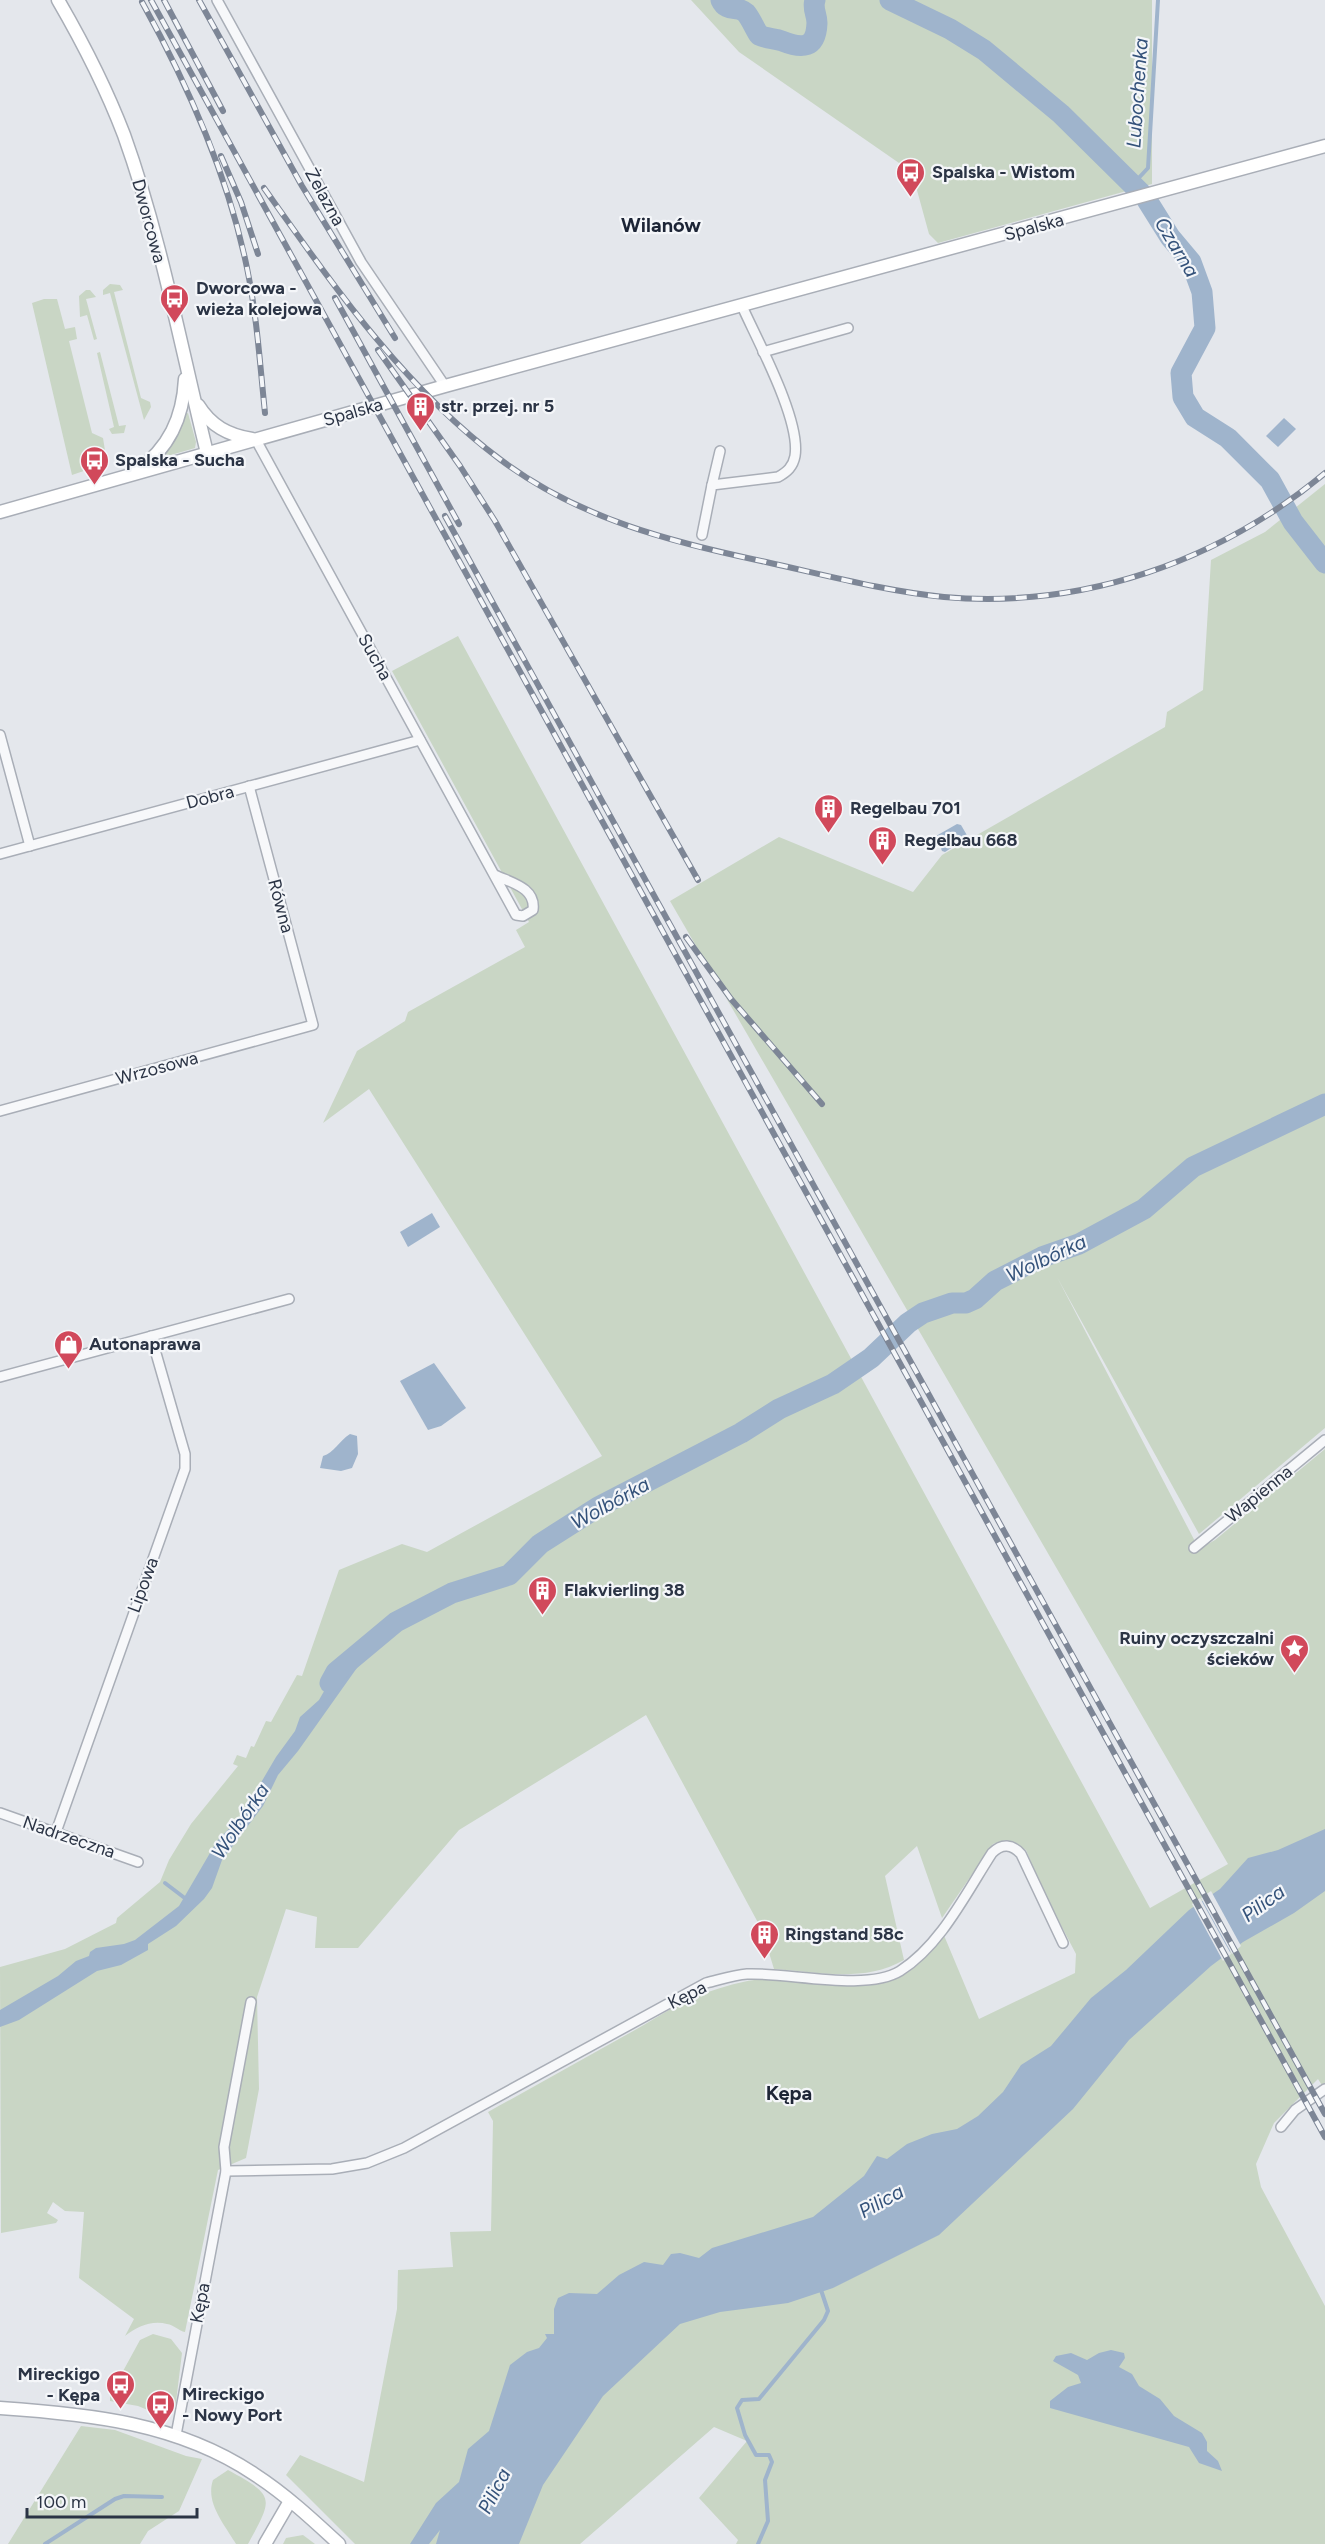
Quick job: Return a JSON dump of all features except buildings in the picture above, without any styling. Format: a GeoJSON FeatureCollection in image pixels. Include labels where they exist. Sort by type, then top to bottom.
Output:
{"type":"FeatureCollection","features":[{"type":"Feature","properties":{"kind":"street","name":"Dworcowa"},"geometry":{"type":"LineString","coordinates":[[58,0],[89,56],[123,135],[152,227],[207,453]]}},
{"type":"Feature","properties":{"kind":"street","name":"Żelazna"},"geometry":{"type":"LineString","coordinates":[[217,0],[361,262],[445,386]]}},
{"type":"Feature","properties":{"kind":"street","name":"Spalska"},"geometry":{"type":"LineString","coordinates":[[0,512],[445,386],[1325,146]]}},
{"type":"Feature","properties":{"kind":"street"},"geometry":{"type":"LineString","coordinates":[[712,485],[778,477],[787,472],[795,459],[794,440],[784,398],[742,306]]}},
{"type":"Feature","properties":{"kind":"street"},"geometry":{"type":"LineString","coordinates":[[763,352],[848,328]]}},
{"type":"Feature","properties":{"kind":"street"},"geometry":{"type":"LineString","coordinates":[[130,476],[158,455],[175,427],[182,409],[186,366]]}},
{"type":"Feature","properties":{"kind":"street"},"geometry":{"type":"LineString","coordinates":[[193,397],[204,415],[216,427],[233,436],[256,440]]}},
{"type":"Feature","properties":{"kind":"street","name":"Sucha"},"geometry":{"type":"LineString","coordinates":[[256,440],[516,915],[523,916],[533,910],[534,901],[530,892],[495,875]]}},
{"type":"Feature","properties":{"kind":"street"},"geometry":{"type":"LineString","coordinates":[[702,535],[720,451]]}},
{"type":"Feature","properties":{"kind":"street"},"geometry":{"type":"LineString","coordinates":[[0,735],[30,846]]}},
{"type":"Feature","properties":{"kind":"street","name":"Dobra"},"geometry":{"type":"LineString","coordinates":[[0,854],[420,740]]}},
{"type":"Feature","properties":{"kind":"street","name":"Równa"},"geometry":{"type":"LineString","coordinates":[[249,786],[313,1025]]}},
{"type":"Feature","properties":{"kind":"street","name":"Wrzosowa"},"geometry":{"type":"LineString","coordinates":[[0,1111],[313,1025]]}},
{"type":"Feature","properties":{"kind":"street"},"geometry":{"type":"LineString","coordinates":[[0,1377],[289,1299]]}},
{"type":"Feature","properties":{"kind":"street","name":"Lipowa"},"geometry":{"type":"LineString","coordinates":[[56,1832],[185,1469],[185,1454],[151,1336]]}},
{"type":"Feature","properties":{"kind":"street","name":"Wapienna"},"geometry":{"type":"LineString","coordinates":[[1194,1548],[1325,1440]]}},
{"type":"Feature","properties":{"kind":"street","name":"Nadrzeczna"},"geometry":{"type":"LineString","coordinates":[[0,1813],[138,1862]]}},
{"type":"Feature","properties":{"kind":"street","name":"Kępa"},"geometry":{"type":"LineString","coordinates":[[226,2171],[332,2169],[367,2163],[404,2148],[706,1983],[745,1974],[863,1981],[885,1978],[900,1971],[929,1947],[992,1853],[1006,1845],[1015,1847],[1021,1854],[1063,1943]]}},
{"type":"Feature","properties":{"kind":"street","name":"Kępa"},"geometry":{"type":"LineString","coordinates":[[176,2435],[226,2171],[224,2147],[251,2002]]}},
{"type":"Feature","properties":{"kind":"street"},"geometry":{"type":"LineString","coordinates":[[1281,2127],[1294,2110],[1325,2089]]}},
{"type":"Feature","properties":{"kind":"street"},"geometry":{"type":"LineString","coordinates":[[0,2408],[117,2420],[176,2435],[254,2473],[335,2540]]}},
{"type":"Feature","properties":{"kind":"street"},"geometry":{"type":"LineString","coordinates":[[265,2544],[290,2501]]}},
{"type":"Feature","properties":{"kind":"green space"},"geometry":{"type":"Polygon","coordinates":[[[691,0],[1152,0],[1152,184],[938,243],[929,234],[912,172],[739,52],[691,0]]]}},
{"type":"Feature","properties":{"kind":"green space"},"geometry":{"type":"Polygon","coordinates":[[[110,284],[120,285],[123,290],[114,292],[141,398],[150,402],[151,407],[144,420],[110,293],[103,295],[103,290],[110,284]]]}},
{"type":"Feature","properties":{"kind":"green space"},"geometry":{"type":"Polygon","coordinates":[[[86,290],[90,290],[96,297],[86,299],[97,339],[94,340],[87,315],[80,317],[79,296],[86,290]]]}},
{"type":"Feature","properties":{"kind":"green space"},"geometry":{"type":"Polygon","coordinates":[[[44,299],[57,299],[65,329],[75,327],[77,339],[69,341],[92,433],[103,438],[107,463],[72,475],[32,303],[44,299]]]}},
{"type":"Feature","properties":{"kind":"green space"},"geometry":{"type":"Polygon","coordinates":[[[100,352],[119,426],[126,425],[124,433],[112,434],[109,429],[114,427],[97,353],[100,352]]]}},
{"type":"Feature","properties":{"kind":"green space"},"geometry":{"type":"Polygon","coordinates":[[[188,413],[196,442],[195,448],[164,457],[184,414],[188,413]]]}},
{"type":"Feature","properties":{"kind":"green space"},"geometry":{"type":"Polygon","coordinates":[[[1325,484],[1325,1428],[1199,1534],[1057,1277],[1199,1549],[1215,1540],[1325,1449],[1325,2090],[1318,2079],[1274,2123],[1256,2164],[1261,2187],[1325,2306],[1325,2544],[736,2544],[738,2540],[699,2498],[747,2441],[714,2427],[580,2544],[355,2544],[286,2475],[300,2455],[364,2482],[397,2309],[398,2270],[453,2267],[450,2232],[491,2231],[493,2121],[488,2112],[677,2005],[729,1985],[765,1979],[848,1985],[869,1985],[889,1981],[908,1973],[926,1957],[943,1933],[979,2019],[1075,1973],[1076,1954],[1042,1889],[1026,1850],[1006,1840],[993,1844],[942,1918],[917,1846],[885,1876],[904,1960],[873,1972],[857,1974],[825,1974],[774,1969],[762,1930],[646,1715],[459,1830],[358,1948],[315,1948],[317,1917],[286,1909],[257,1997],[259,2089],[246,2158],[218,2170],[185,2332],[170,2325],[155,2323],[139,2327],[125,2336],[134,2319],[79,2278],[84,2212],[65,2211],[53,2202],[47,2213],[58,2220],[56,2223],[1,2233],[0,1967],[65,1949],[116,1923],[117,1918],[160,1882],[169,1860],[191,1824],[238,1766],[233,1764],[237,1755],[246,1758],[251,1746],[254,1747],[266,1721],[271,1722],[297,1675],[302,1676],[339,1570],[402,1544],[427,1552],[602,1456],[369,1089],[323,1123],[357,1051],[405,1021],[408,1012],[525,947],[516,930],[529,922],[392,671],[458,636],[1150,1908],[1228,1864],[670,901],[779,837],[913,892],[942,855],[1165,727],[1167,712],[1203,690],[1211,560],[1265,532],[1325,484]]]}},
{"type":"Feature","properties":{"kind":"green space"},"geometry":{"type":"Polygon","coordinates":[[[153,2334],[171,2339],[182,2353],[175,2410],[167,2418],[138,2406],[110,2401],[110,2395],[140,2340],[153,2334]]]}},
{"type":"Feature","properties":{"kind":"green space"},"geometry":{"type":"Polygon","coordinates":[[[81,2426],[115,2430],[186,2456],[202,2459],[179,2511],[148,2531],[140,2544],[8,2544],[81,2426]]]}},
{"type":"Feature","properties":{"kind":"green space"},"geometry":{"type":"Polygon","coordinates":[[[228,2470],[255,2486],[265,2500],[262,2517],[248,2544],[236,2544],[214,2505],[211,2489],[213,2480],[228,2470]]]}},
{"type":"Feature","properties":{"kind":"green space"},"geometry":{"type":"Polygon","coordinates":[[[303,2535],[315,2544],[283,2544],[286,2538],[303,2535]]]}},
{"type":"Feature","properties":{"kind":"water"},"geometry":{"type":"Polygon","coordinates":[[[1284,418],[1296,429],[1278,447],[1266,436],[1284,418]]]}},
{"type":"Feature","properties":{"kind":"water"},"geometry":{"type":"Polygon","coordinates":[[[957,824],[961,825],[968,837],[945,852],[942,851],[936,836],[957,824]]]}},
{"type":"Feature","properties":{"kind":"water"},"geometry":{"type":"Polygon","coordinates":[[[432,1213],[440,1227],[408,1247],[400,1232],[432,1213]]]}},
{"type":"Feature","properties":{"kind":"water"},"geometry":{"type":"Polygon","coordinates":[[[434,1363],[466,1408],[441,1426],[428,1430],[400,1381],[434,1363]]]}},
{"type":"Feature","properties":{"kind":"water"},"geometry":{"type":"Polygon","coordinates":[[[350,1434],[357,1436],[358,1454],[352,1468],[341,1471],[320,1468],[323,1456],[350,1434]]]}},
{"type":"Feature","properties":{"kind":"water"},"geometry":{"type":"Polygon","coordinates":[[[343,1658],[359,1665],[298,1751],[278,1775],[263,1806],[222,1860],[212,1888],[204,1899],[176,1926],[148,1944],[148,1950],[121,1965],[97,1971],[19,2020],[0,2027],[0,2010],[58,1976],[76,1961],[89,1956],[90,1952],[96,1948],[135,1940],[179,1906],[217,1841],[242,1815],[276,1757],[295,1731],[300,1717],[319,1700],[331,1679],[333,1668],[343,1658]]]}},
{"type":"Feature","properties":{"kind":"water","name":"Pilica"},"geometry":{"type":"Polygon","coordinates":[[[1325,1829],[1325,1891],[1294,1913],[1243,1942],[1211,1966],[1129,2040],[1073,2109],[939,2235],[833,2288],[788,2303],[720,2312],[680,2324],[603,2396],[543,2485],[519,2544],[436,2544],[440,2530],[429,2544],[410,2544],[436,2503],[459,2482],[468,2449],[489,2431],[510,2365],[527,2352],[539,2348],[547,2338],[545,2334],[554,2334],[554,2309],[558,2298],[569,2293],[597,2294],[619,2275],[644,2262],[663,2265],[671,2254],[680,2253],[699,2258],[712,2248],[813,2217],[864,2176],[877,2156],[887,2159],[907,2144],[932,2134],[957,2129],[978,2116],[1003,2092],[1021,2065],[1051,2046],[1091,1998],[1126,1970],[1189,1910],[1220,1889],[1248,1858],[1278,1850],[1325,1829]]]}},
{"type":"Feature","properties":{"kind":"water"},"geometry":{"type":"Polygon","coordinates":[[[1111,2350],[1124,2353],[1125,2358],[1119,2367],[1132,2374],[1139,2386],[1160,2399],[1174,2416],[1202,2433],[1207,2442],[1207,2451],[1218,2461],[1222,2471],[1199,2463],[1189,2447],[1050,2408],[1050,2401],[1068,2387],[1081,2383],[1078,2375],[1053,2361],[1056,2356],[1071,2353],[1087,2360],[1099,2353],[1111,2350]]]}},
{"type":"Feature","properties":{"kind":"pier"},"geometry":{"type":"Polygon","coordinates":[[[1211,1891],[1241,1946],[1232,1954],[1201,1898],[1211,1891]]]}},
{"type":"Feature","properties":{"kind":"pier"},"geometry":{"type":"Polygon","coordinates":[[[1200,1898],[1231,1954],[1223,1961],[1192,1904],[1200,1898]]]}},
{"type":"Feature","properties":{"kind":"waterway","name":"Czarna"},"geometry":{"type":"LineString","coordinates":[[721,0],[729,8],[740,9],[746,13],[759,35],[802,46],[811,42],[816,32],[815,0]]}},
{"type":"Feature","properties":{"kind":"waterway","name":"Czarna"},"geometry":{"type":"LineString","coordinates":[[890,0],[950,29],[984,50],[1061,114],[1145,197],[1170,237],[1191,262],[1202,292],[1205,328],[1181,373],[1183,397],[1195,417],[1228,438],[1270,480],[1293,522],[1325,563]]}},
{"type":"Feature","properties":{"kind":"waterway","name":"Lubochenka"},"geometry":{"type":"LineString","coordinates":[[1134,183],[1148,168],[1158,0]]}},
{"type":"Feature","properties":{"kind":"waterway","name":"Wolbórka"},"geometry":{"type":"LineString","coordinates":[[330,1683],[336,1672],[396,1622],[452,1593],[509,1575],[540,1544],[598,1507],[741,1433],[779,1409],[833,1384],[871,1358],[908,1323],[923,1313],[952,1303],[966,1303],[975,1299],[995,1281],[1042,1257],[1079,1244],[1144,1209],[1193,1167],[1325,1104]]}},
{"type":"Feature","properties":{"kind":"waterway"},"geometry":{"type":"LineString","coordinates":[[165,1883],[186,1899]]}},
{"type":"Feature","properties":{"kind":"waterway"},"geometry":{"type":"LineString","coordinates":[[758,2544],[768,2521],[765,2480],[772,2462],[769,2455],[756,2455],[745,2435],[737,2408],[742,2400],[759,2399],[824,2320],[828,2311],[821,2290]]}},
{"type":"Feature","properties":{"kind":"waterway"},"geometry":{"type":"LineString","coordinates":[[45,2544],[115,2499],[124,2496],[162,2497]]}},
{"type":"Feature","properties":{"kind":"railway"},"geometry":{"type":"LineString","coordinates":[[151,0],[1325,2137]]}},
{"type":"Feature","properties":{"kind":"railway"},"geometry":{"type":"LineString","coordinates":[[164,0],[223,111]]}},
{"type":"Feature","properties":{"kind":"railway"},"geometry":{"type":"LineString","coordinates":[[199,0],[302,186],[395,338]]}},
{"type":"Feature","properties":{"kind":"railway"},"geometry":{"type":"LineString","coordinates":[[142,2],[205,131],[229,199],[247,268],[258,340],[265,413]]}},
{"type":"Feature","properties":{"kind":"railway"},"geometry":{"type":"LineString","coordinates":[[221,156],[241,202],[258,254]]}},
{"type":"Feature","properties":{"kind":"railway"},"geometry":{"type":"LineString","coordinates":[[264,188],[316,261],[372,333],[433,401],[466,432],[531,481],[562,498],[628,526],[696,546],[899,591],[944,597],[996,599],[1047,595],[1097,587],[1146,573],[1194,555],[1240,532],[1284,504],[1325,473]]}},
{"type":"Feature","properties":{"kind":"railway"},"geometry":{"type":"LineString","coordinates":[[335,298],[459,524]]}},
{"type":"Feature","properties":{"kind":"railway"},"geometry":{"type":"LineString","coordinates":[[378,350],[460,466],[495,521],[698,880]]}},
{"type":"Feature","properties":{"kind":"railway"},"geometry":{"type":"LineString","coordinates":[[445,516],[1325,2114]]}},
{"type":"Feature","properties":{"kind":"railway"},"geometry":{"type":"LineString","coordinates":[[686,937],[731,999],[822,1104]]}},
{"type":"Feature","properties":{"kind":"place","name":"Spalska - Wistom"},"geometry":{"type":"Point","coordinates":[911,198]}},
{"type":"Feature","properties":{"kind":"place","name":"Dworcowa - wieża kolejowa"},"geometry":{"type":"Point","coordinates":[175,324]}},
{"type":"Feature","properties":{"kind":"place","name":"str. przej. nr 5"},"geometry":{"type":"Point","coordinates":[420,432]}},
{"type":"Feature","properties":{"kind":"place","name":"Spalska - Sucha"},"geometry":{"type":"Point","coordinates":[94,486]}},
{"type":"Feature","properties":{"kind":"place","name":"Regelbau 701"},"geometry":{"type":"Point","coordinates":[829,834]}},
{"type":"Feature","properties":{"kind":"place","name":"Regelbau 668"},"geometry":{"type":"Point","coordinates":[883,866]}},
{"type":"Feature","properties":{"kind":"place","name":"Autonaprawa"},"geometry":{"type":"Point","coordinates":[68,1370]}},
{"type":"Feature","properties":{"kind":"place","name":"Flakvierling 38"},"geometry":{"type":"Point","coordinates":[543,1616]}},
{"type":"Feature","properties":{"kind":"place","name":"Ruiny oczyszczalni ścieków"},"geometry":{"type":"Point","coordinates":[1295,1674]}},
{"type":"Feature","properties":{"kind":"place","name":"Ringstand 58c"},"geometry":{"type":"Point","coordinates":[764,1960]}},
{"type":"Feature","properties":{"kind":"place","name":"Mireckigo - Kępa"},"geometry":{"type":"Point","coordinates":[121,2410]}},
{"type":"Feature","properties":{"kind":"place","name":"Mireckigo - Nowy Port"},"geometry":{"type":"Point","coordinates":[161,2430]}},
{"type":"Feature","properties":{"kind":"district","name":"Wilanów"},"geometry":{"type":"Point","coordinates":[661,225]}},
{"type":"Feature","properties":{"kind":"district","name":"Kępa"},"geometry":{"type":"Point","coordinates":[789,2093]}}]}
